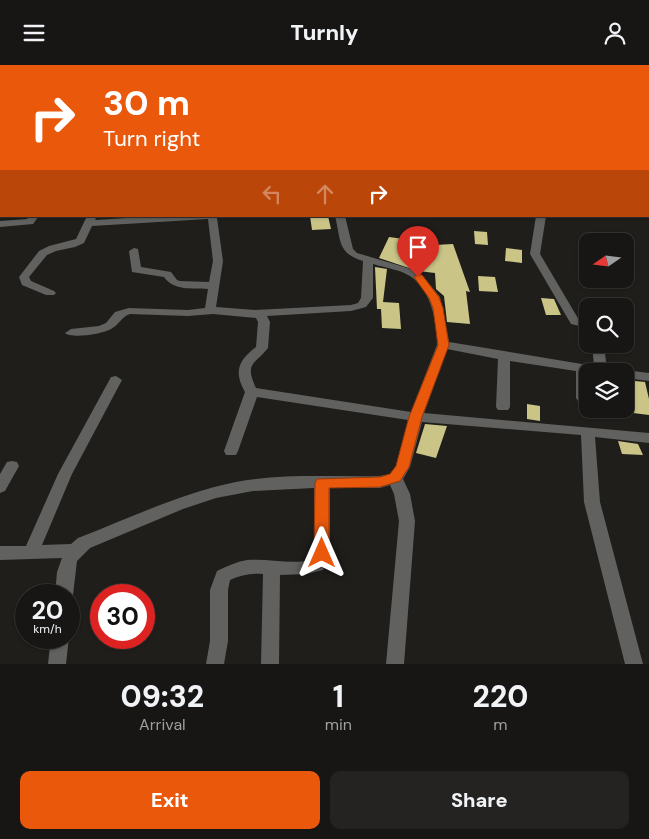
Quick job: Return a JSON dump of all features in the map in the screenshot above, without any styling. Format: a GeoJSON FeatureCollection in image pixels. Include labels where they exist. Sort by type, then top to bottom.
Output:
{"type":"FeatureCollection","features":[{"type":"Feature","properties":{"kind":"street"},"geometry":{"type":"LineString","coordinates":[[0,224],[30,222],[33,217]]}},
{"type":"Feature","properties":{"kind":"street"},"geometry":{"type":"LineString","coordinates":[[50,293],[26,283],[24,277],[43,253],[53,248],[71,245],[80,241],[90,219],[173,217]]}},
{"type":"Feature","properties":{"kind":"street"},"geometry":{"type":"LineString","coordinates":[[213,311],[210,307],[218,261],[214,217]]}},
{"type":"Feature","properties":{"kind":"street"},"geometry":{"type":"LineString","coordinates":[[0,553],[72,551],[84,543],[194,499],[244,487],[271,484],[380,482],[395,478],[403,467],[416,417],[443,345],[438,308],[428,287],[418,277],[407,271],[352,255],[348,250],[340,217]]}},
{"type":"Feature","properties":{"kind":"street"},"geometry":{"type":"LineString","coordinates":[[541,217],[535,254],[576,322],[579,323]]}},
{"type":"Feature","properties":{"kind":"street"},"geometry":{"type":"LineString","coordinates":[[134,251],[136,270],[167,274],[173,282],[179,284],[215,287]]}},
{"type":"Feature","properties":{"kind":"street"},"geometry":{"type":"LineString","coordinates":[[71,333],[102,329],[110,325],[119,314],[129,311],[256,313],[350,308],[362,305],[367,298],[368,260]]}},
{"type":"Feature","properties":{"kind":"street"},"geometry":{"type":"LineString","coordinates":[[256,313],[264,321],[263,342],[262,348],[248,360],[246,369],[246,385],[252,392],[416,417],[649,438]]}},
{"type":"Feature","properties":{"kind":"street"},"geometry":{"type":"LineString","coordinates":[[443,345],[579,368]]}},
{"type":"Feature","properties":{"kind":"street"},"geometry":{"type":"LineString","coordinates":[[502,407],[504,356]]}},
{"type":"Feature","properties":{"kind":"street"},"geometry":{"type":"LineString","coordinates":[[634,375],[649,377]]}},
{"type":"Feature","properties":{"kind":"street"},"geometry":{"type":"LineString","coordinates":[[31,552],[65,474],[116,379]]}},
{"type":"Feature","properties":{"kind":"street"},"geometry":{"type":"LineString","coordinates":[[231,451],[252,392]]}},
{"type":"Feature","properties":{"kind":"street"},"geometry":{"type":"LineString","coordinates":[[588,431],[592,502],[634,664]]}},
{"type":"Feature","properties":{"kind":"street"},"geometry":{"type":"LineString","coordinates":[[0,487],[12,466]]}},
{"type":"Feature","properties":{"kind":"street"},"geometry":{"type":"LineString","coordinates":[[395,478],[404,501],[407,521],[395,664]]}},
{"type":"Feature","properties":{"kind":"street"},"geometry":{"type":"LineString","coordinates":[[215,664],[219,641],[219,590],[224,576],[238,569],[272,567],[306,569],[317,565],[322,553],[322,483]]}},
{"type":"Feature","properties":{"kind":"street"},"geometry":{"type":"LineString","coordinates":[[65,584],[67,566],[72,551]]}},
{"type":"Feature","properties":{"kind":"street"},"geometry":{"type":"LineString","coordinates":[[270,664],[272,567]]}},
{"type":"Feature","properties":{"kind":"street"},"geometry":{"type":"LineString","coordinates":[[57,664],[59,649]]}},
{"type":"Feature","properties":{"kind":"building"},"geometry":{"type":"Polygon","coordinates":[[[310,217],[328,217],[331,229],[312,230],[310,217]]]}},
{"type":"Feature","properties":{"kind":"building"},"geometry":{"type":"Polygon","coordinates":[[[474,231],[487,232],[488,245],[475,244],[474,231]]]}},
{"type":"Feature","properties":{"kind":"building"},"geometry":{"type":"Polygon","coordinates":[[[389,237],[404,239],[400,247],[437,250],[435,245],[453,244],[470,292],[466,291],[470,324],[447,322],[444,296],[436,289],[435,273],[418,271],[379,258],[389,237]]]}},
{"type":"Feature","properties":{"kind":"building"},"geometry":{"type":"Polygon","coordinates":[[[506,248],[522,250],[522,263],[505,261],[506,248]]]}},
{"type":"Feature","properties":{"kind":"building"},"geometry":{"type":"Polygon","coordinates":[[[375,267],[387,269],[383,302],[399,303],[401,329],[382,328],[381,309],[377,309],[375,267]]]}},
{"type":"Feature","properties":{"kind":"building"},"geometry":{"type":"Polygon","coordinates":[[[478,276],[495,277],[498,292],[479,291],[478,276]]]}},
{"type":"Feature","properties":{"kind":"building"},"geometry":{"type":"Polygon","coordinates":[[[541,298],[554,299],[561,315],[546,315],[541,298]]]}},
{"type":"Feature","properties":{"kind":"building"},"geometry":{"type":"Polygon","coordinates":[[[634,381],[645,382],[649,399],[649,415],[634,413],[634,381]]]}},
{"type":"Feature","properties":{"kind":"building"},"geometry":{"type":"Polygon","coordinates":[[[527,404],[540,406],[540,421],[527,419],[527,404]]]}},
{"type":"Feature","properties":{"kind":"building"},"geometry":{"type":"Polygon","coordinates":[[[425,424],[447,426],[436,458],[416,453],[425,424]]]}},
{"type":"Feature","properties":{"kind":"building"},"geometry":{"type":"Polygon","coordinates":[[[618,441],[638,444],[643,455],[622,454],[618,441]]]}},
{"type":"Feature","properties":{"kind":"route"},"geometry":{"type":"LineString","coordinates":[[322,553],[322,483],[380,482],[395,478],[403,467],[416,417],[443,345],[438,308],[434,297],[428,287],[418,277]]}}]}
